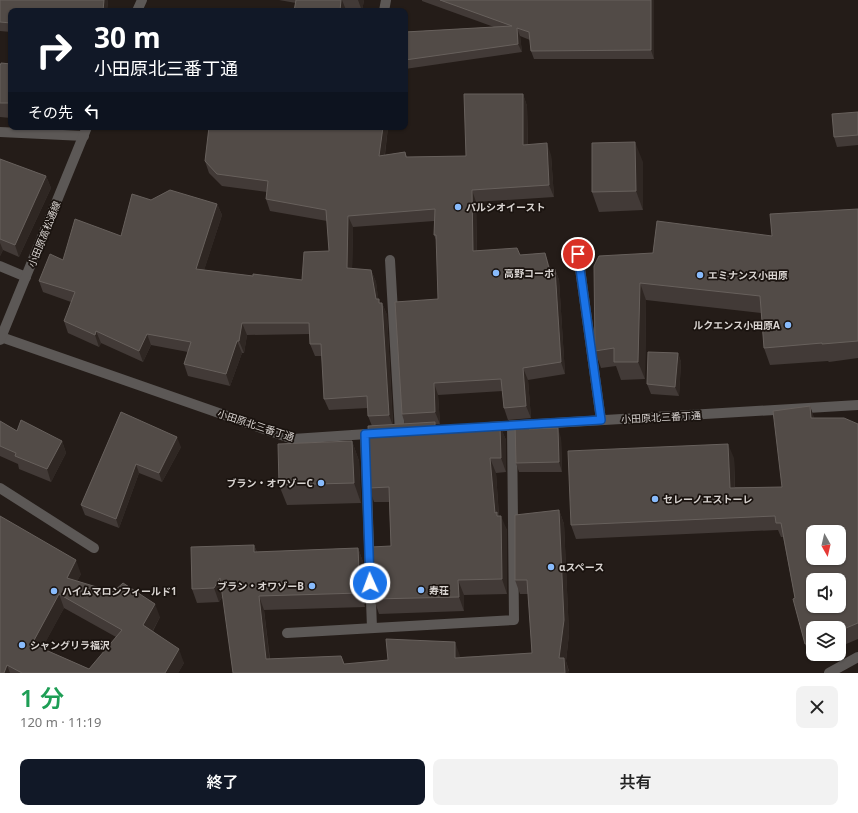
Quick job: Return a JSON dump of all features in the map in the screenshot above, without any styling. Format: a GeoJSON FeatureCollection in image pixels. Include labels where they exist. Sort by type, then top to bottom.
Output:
{"type":"FeatureCollection","features":[{"type":"Feature","properties":{"kind":"street"},"geometry":{"type":"LineString","coordinates":[[0,132],[85,131]]}},
{"type":"Feature","properties":{"kind":"street","name":"小田原高松通線"},"geometry":{"type":"LineString","coordinates":[[1,339],[85,131]]}},
{"type":"Feature","properties":{"kind":"street"},"geometry":{"type":"LineString","coordinates":[[578,254],[601,420]]}},
{"type":"Feature","properties":{"kind":"street","name":"小田原北三番丁通"},"geometry":{"type":"LineString","coordinates":[[1,339],[293,439],[404,432],[390,260]]}},
{"type":"Feature","properties":{"kind":"street"},"geometry":{"type":"LineString","coordinates":[[0,266],[26,277]]}},
{"type":"Feature","properties":{"kind":"street","name":"小田原北三番丁通"},"geometry":{"type":"LineString","coordinates":[[475,428],[858,405]]}},
{"type":"Feature","properties":{"kind":"street"},"geometry":{"type":"LineString","coordinates":[[287,633],[514,620],[512,426]]}},
{"type":"Feature","properties":{"kind":"street"},"geometry":{"type":"LineString","coordinates":[[365,434],[372,628]]}},
{"type":"Feature","properties":{"kind":"street"},"geometry":{"type":"LineString","coordinates":[[0,488],[94,548]]}},
{"type":"Feature","properties":{"kind":"street"},"geometry":{"type":"LineString","coordinates":[[829,673],[858,657]]}},
{"type":"Feature","properties":{"kind":"building"},"geometry":{"type":"Polygon","coordinates":[[[0,0],[104,0],[103,8],[8,8],[8,23],[0,22],[0,0]]]}},
{"type":"Feature","properties":{"kind":"building"},"geometry":{"type":"Polygon","coordinates":[[[296,0],[341,0],[340,8],[295,8],[296,0]]]}},
{"type":"Feature","properties":{"kind":"building"},"geometry":{"type":"Polygon","coordinates":[[[440,0],[651,0],[651,50],[531,51],[529,32],[517,28],[518,44],[408,60],[408,32],[512,26],[440,0]]]}},
{"type":"Feature","properties":{"kind":"building"},"geometry":{"type":"Polygon","coordinates":[[[1,63],[8,64],[8,103],[0,103],[1,63]]]}},
{"type":"Feature","properties":{"kind":"building"},"geometry":{"type":"Polygon","coordinates":[[[464,94],[523,94],[523,145],[547,143],[549,185],[472,190],[473,251],[517,248],[520,255],[545,253],[549,268],[555,269],[561,362],[523,368],[526,406],[504,408],[501,379],[434,383],[435,412],[402,414],[395,302],[438,299],[436,235],[434,235],[435,209],[348,216],[347,268],[371,270],[376,299],[379,299],[379,303],[382,303],[389,415],[368,416],[367,396],[324,399],[321,344],[310,344],[309,323],[242,323],[239,341],[237,341],[226,374],[184,364],[191,342],[147,334],[139,351],[96,331],[95,335],[64,321],[75,292],[39,281],[50,254],[63,260],[75,219],[121,236],[132,194],[151,200],[170,190],[217,204],[196,269],[302,280],[304,252],[329,251],[326,210],[266,199],[268,181],[217,174],[205,161],[209,130],[383,130],[379,156],[405,152],[406,157],[466,156],[464,94]]]}},
{"type":"Feature","properties":{"kind":"building"},"geometry":{"type":"Polygon","coordinates":[[[858,112],[858,135],[834,137],[832,114],[858,112]]]}},
{"type":"Feature","properties":{"kind":"building"},"geometry":{"type":"Polygon","coordinates":[[[635,142],[636,191],[592,192],[592,143],[635,142]]]}},
{"type":"Feature","properties":{"kind":"building"},"geometry":{"type":"Polygon","coordinates":[[[0,159],[46,176],[15,245],[0,239],[0,159]]]}},
{"type":"Feature","properties":{"kind":"building"},"geometry":{"type":"Polygon","coordinates":[[[858,209],[858,341],[764,348],[760,296],[640,283],[638,362],[614,362],[614,348],[595,351],[594,266],[599,256],[653,253],[657,221],[772,236],[770,214],[858,209]]]}},
{"type":"Feature","properties":{"kind":"building"},"geometry":{"type":"Polygon","coordinates":[[[648,352],[678,353],[675,387],[647,384],[648,352]]]}},
{"type":"Feature","properties":{"kind":"building"},"geometry":{"type":"Polygon","coordinates":[[[810,406],[811,418],[844,418],[858,424],[858,623],[846,628],[846,621],[806,621],[805,644],[793,599],[795,598],[781,523],[776,523],[775,516],[571,525],[568,451],[728,444],[730,488],[782,487],[773,411],[810,406]]]}},
{"type":"Feature","properties":{"kind":"building"},"geometry":{"type":"Polygon","coordinates":[[[121,412],[177,437],[159,473],[136,464],[116,519],[81,505],[121,412]]]}},
{"type":"Feature","properties":{"kind":"building"},"geometry":{"type":"Polygon","coordinates":[[[21,420],[62,441],[47,469],[15,456],[16,453],[0,446],[0,421],[17,431],[21,420]]]}},
{"type":"Feature","properties":{"kind":"building"},"geometry":{"type":"Polygon","coordinates":[[[435,422],[435,428],[500,426],[501,458],[490,458],[495,513],[497,512],[497,516],[501,516],[502,579],[458,580],[459,597],[374,599],[371,547],[391,546],[389,487],[369,488],[367,445],[369,445],[368,426],[435,422]]]}},
{"type":"Feature","properties":{"kind":"building"},"geometry":{"type":"Polygon","coordinates":[[[528,422],[529,429],[558,428],[559,462],[516,463],[515,423],[528,422]]]}},
{"type":"Feature","properties":{"kind":"building"},"geometry":{"type":"Polygon","coordinates":[[[352,441],[354,483],[279,485],[278,444],[352,441]]]}},
{"type":"Feature","properties":{"kind":"building"},"geometry":{"type":"Polygon","coordinates":[[[559,510],[564,620],[559,658],[564,658],[565,673],[233,673],[220,578],[214,588],[192,589],[191,547],[254,545],[254,552],[358,548],[360,593],[259,596],[266,659],[341,656],[344,664],[388,660],[386,639],[455,642],[455,658],[532,653],[527,580],[515,580],[515,515],[559,510]]]}},
{"type":"Feature","properties":{"kind":"building"},"geometry":{"type":"Polygon","coordinates":[[[0,516],[76,560],[67,578],[113,592],[123,583],[155,604],[143,625],[179,649],[165,673],[22,673],[7,665],[4,673],[0,673],[0,516]],[[59,594],[32,644],[89,669],[122,630],[59,594]]]}},
{"type":"Feature","properties":{"kind":"place","name":"パルシオイースト"},"geometry":{"type":"Point","coordinates":[458,207]}},
{"type":"Feature","properties":{"kind":"place","name":"高野コーポ"},"geometry":{"type":"Point","coordinates":[496,273]}},
{"type":"Feature","properties":{"kind":"place","name":"エミナンス小田原"},"geometry":{"type":"Point","coordinates":[700,275]}},
{"type":"Feature","properties":{"kind":"place","name":"ルクエンス小田原A"},"geometry":{"type":"Point","coordinates":[788,325]}},
{"type":"Feature","properties":{"kind":"place","name":"ブラン・オワゾーC"},"geometry":{"type":"Point","coordinates":[321,483]}},
{"type":"Feature","properties":{"kind":"place","name":"セレーノエストーレ"},"geometry":{"type":"Point","coordinates":[655,499]}},
{"type":"Feature","properties":{"kind":"place","name":"αスペース"},"geometry":{"type":"Point","coordinates":[551,567]}},
{"type":"Feature","properties":{"kind":"place","name":"ブラン・オワゾーB"},"geometry":{"type":"Point","coordinates":[312,586]}},
{"type":"Feature","properties":{"kind":"place","name":"寿荘"},"geometry":{"type":"Point","coordinates":[421,590]}},
{"type":"Feature","properties":{"kind":"place","name":"ハイムマロンフィールド1"},"geometry":{"type":"Point","coordinates":[54,591]}},
{"type":"Feature","properties":{"kind":"place","name":"シャングリラ福沢"},"geometry":{"type":"Point","coordinates":[22,645]}},
{"type":"Feature","properties":{"kind":"route"},"geometry":{"type":"LineString","coordinates":[[370,583],[365,434],[601,420],[578,254]]}}]}
